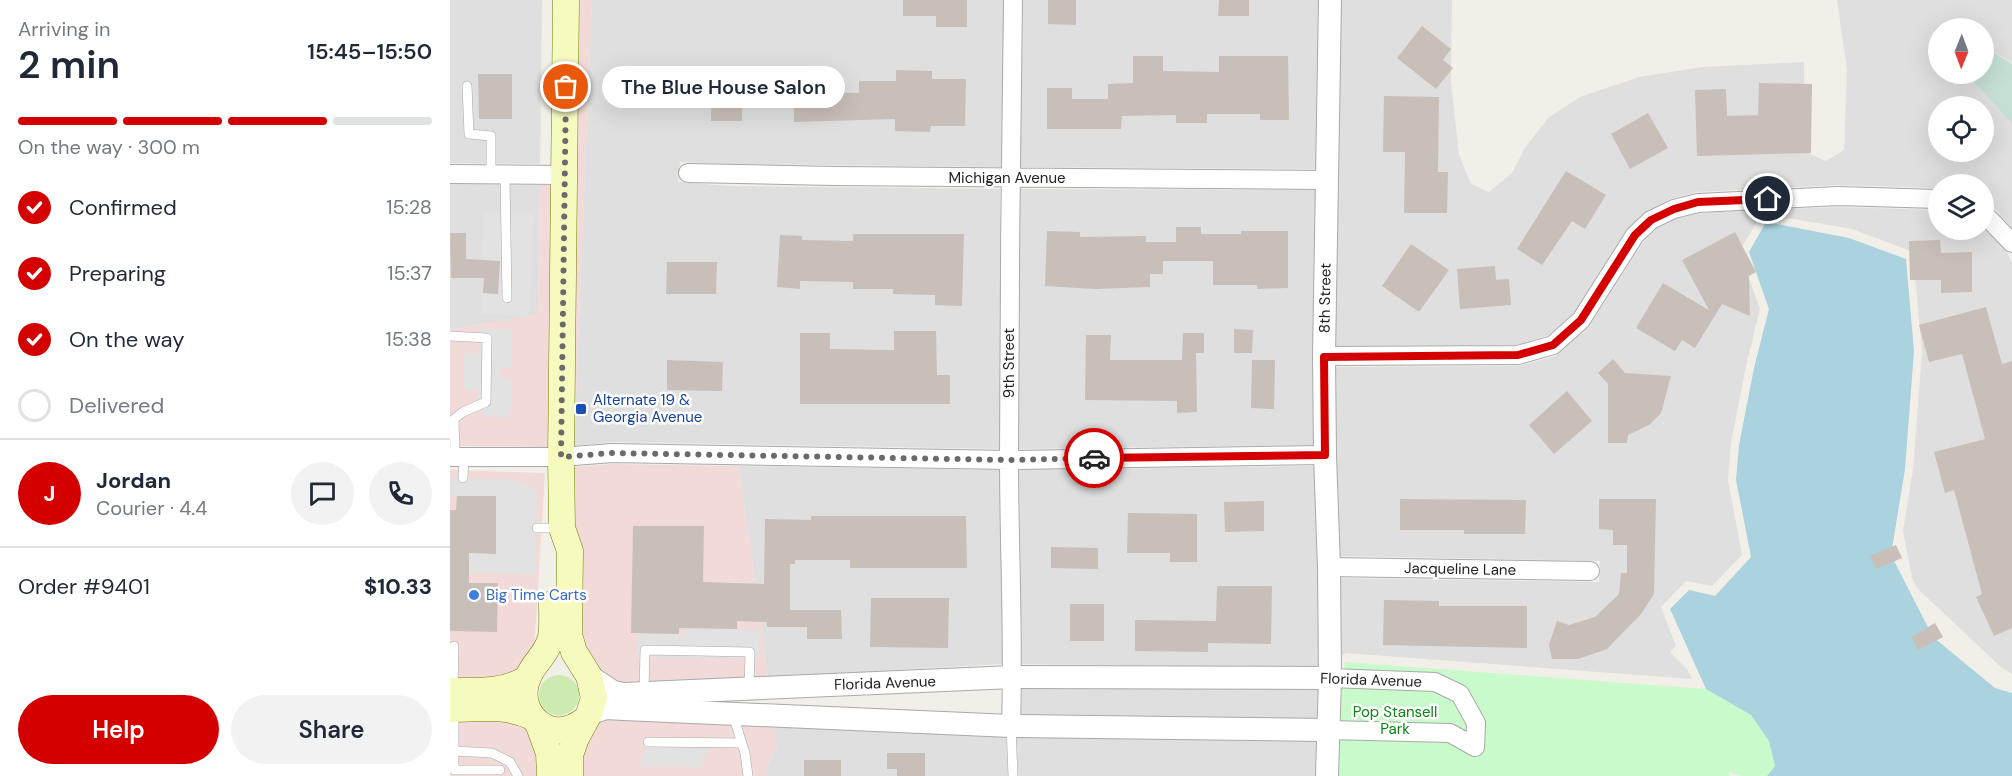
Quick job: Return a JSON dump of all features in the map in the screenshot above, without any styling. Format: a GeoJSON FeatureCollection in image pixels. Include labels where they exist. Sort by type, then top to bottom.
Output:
{"type":"FeatureCollection","features":[{"type":"Feature","properties":{"kind":"main road"},"geometry":{"type":"LineString","coordinates":[[566,0],[562,528],[570,551],[569,635],[573,652],[587,673],[594,698],[570,755],[570,776]]}},
{"type":"Feature","properties":{"kind":"main road"},"geometry":{"type":"LineString","coordinates":[[550,776],[549,753],[535,720],[528,712],[525,686],[551,637],[554,552],[562,528]]}},
{"type":"Feature","properties":{"kind":"main road"},"geometry":{"type":"LineString","coordinates":[[452,700],[508,688],[548,661],[561,659],[573,661],[587,673]]}},
{"type":"Feature","properties":{"kind":"main road"},"geometry":{"type":"LineString","coordinates":[[452,700],[521,711],[559,731],[573,728],[587,716]]}},
{"type":"Feature","properties":{"kind":"street","name":"9th Street"},"geometry":{"type":"LineString","coordinates":[[1011,726],[1013,677],[1009,460],[1013,0]]}},
{"type":"Feature","properties":{"kind":"street","name":"8th Street"},"geometry":{"type":"LineString","coordinates":[[1327,776],[1330,678],[1324,357],[1330,0]]}},
{"type":"Feature","properties":{"kind":"street","name":"Michigan Avenue"},"geometry":{"type":"LineString","coordinates":[[688,173],[1326,180]]}},
{"type":"Feature","properties":{"kind":"street"},"geometry":{"type":"LineString","coordinates":[[450,174],[565,174]]}},
{"type":"Feature","properties":{"kind":"street"},"geometry":{"type":"LineString","coordinates":[[1324,357],[1518,355],[1553,345],[1581,320],[1635,235],[1651,220],[1674,209],[1698,202],[1838,196],[1928,199]]}},
{"type":"Feature","properties":{"kind":"street"},"geometry":{"type":"LineString","coordinates":[[1994,223],[2012,243]]}},
{"type":"Feature","properties":{"kind":"street"},"geometry":{"type":"LineString","coordinates":[[456,457],[561,457],[612,453],[1009,460],[1325,455]]}},
{"type":"Feature","properties":{"kind":"street","name":"Jacqueline Lane"},"geometry":{"type":"LineString","coordinates":[[1329,567],[1590,571]]}},
{"type":"Feature","properties":{"kind":"street","name":"Florida Avenue"},"geometry":{"type":"LineString","coordinates":[[587,673],[613,692],[644,694],[1013,677],[1330,678],[1435,682],[1460,694],[1476,723],[1475,747],[1450,733],[1011,726],[606,708],[587,716]]}},
{"type":"Feature","properties":{"kind":"lane"},"geometry":{"type":"LineString","coordinates":[[467,86],[469,134],[491,136],[498,175],[507,298]]}},
{"type":"Feature","properties":{"kind":"lane"},"geometry":{"type":"LineString","coordinates":[[450,336],[487,338],[486,402],[452,418],[456,457],[463,478]]}},
{"type":"Feature","properties":{"kind":"lane"},"geometry":{"type":"LineString","coordinates":[[537,528],[562,528]]}},
{"type":"Feature","properties":{"kind":"lane"},"geometry":{"type":"LineString","coordinates":[[454,646],[452,700],[454,770],[500,773],[500,757]]}},
{"type":"Feature","properties":{"kind":"lane"},"geometry":{"type":"LineString","coordinates":[[644,694],[645,650],[750,652],[749,688]]}},
{"type":"Feature","properties":{"kind":"lane"},"geometry":{"type":"LineString","coordinates":[[732,713],[742,743],[748,776]]}},
{"type":"Feature","properties":{"kind":"lane"},"geometry":{"type":"LineString","coordinates":[[1011,726],[1012,776]]}},
{"type":"Feature","properties":{"kind":"lane"},"geometry":{"type":"LineString","coordinates":[[648,742],[742,743]]}},
{"type":"Feature","properties":{"kind":"lane"},"geometry":{"type":"LineString","coordinates":[[454,751],[492,753],[510,762],[518,776]]}},
{"type":"Feature","properties":{"kind":"shaded area"},"geometry":{"type":"Polygon","coordinates":[[[450,0],[542,0],[540,164],[450,163],[450,0]]]}},
{"type":"Feature","properties":{"kind":"shaded area"},"geometry":{"type":"Polygon","coordinates":[[[576,0],[592,0],[574,446],[576,0]]]}},
{"type":"Feature","properties":{"kind":"shaded area"},"geometry":{"type":"Polygon","coordinates":[[[592,0],[1004,0],[1001,167],[680,162],[678,182],[729,186],[1000,189],[1000,449],[612,442],[574,446],[592,0]]]}},
{"type":"Feature","properties":{"kind":"shaded area"},"geometry":{"type":"Polygon","coordinates":[[[1023,0],[1321,0],[1317,169],[1020,167],[1023,0]]]}},
{"type":"Feature","properties":{"kind":"shaded area"},"geometry":{"type":"Polygon","coordinates":[[[1340,0],[1452,0],[1451,82],[1459,155],[1471,184],[1489,192],[1512,173],[1525,148],[1548,118],[1580,97],[1639,77],[1703,67],[1804,62],[1805,152],[1826,161],[1844,150],[1847,69],[1837,0],[2012,0],[2012,63],[1994,52],[1994,18],[1928,18],[1928,84],[1976,84],[1987,96],[1928,96],[1928,162],[1994,162],[1994,104],[2012,124],[2012,228],[1994,209],[1994,174],[1928,174],[1928,188],[1838,185],[1696,192],[1670,199],[1645,212],[1628,229],[1575,312],[1549,335],[1517,345],[1334,346],[1340,0]]]}},
{"type":"Feature","properties":{"kind":"shaded area"},"geometry":{"type":"Polygon","coordinates":[[[450,184],[540,185],[538,314],[450,330],[450,184]]]}},
{"type":"Feature","properties":{"kind":"shaded area"},"geometry":{"type":"Polygon","coordinates":[[[540,185],[555,185],[552,447],[450,446],[450,330],[538,314],[540,185]]]}},
{"type":"Feature","properties":{"kind":"shaded area"},"geometry":{"type":"Polygon","coordinates":[[[1019,189],[1316,190],[1315,445],[1019,449],[1019,189]]]}},
{"type":"Feature","properties":{"kind":"shaded area"},"geometry":{"type":"Polygon","coordinates":[[[1838,207],[1928,210],[1928,240],[1994,238],[2006,251],[2012,263],[2012,674],[2002,668],[1918,589],[1912,578],[1903,531],[1913,470],[1922,351],[1913,255],[1908,250],[1852,229],[1765,214],[1761,215],[1740,253],[1760,309],[1731,443],[1728,480],[1742,555],[1712,586],[1686,581],[1661,607],[1676,646],[1670,652],[1688,670],[1692,679],[1346,653],[1339,658],[1339,578],[1599,582],[1600,561],[1339,556],[1334,367],[1518,366],[1555,356],[1589,326],[1643,242],[1656,229],[1677,219],[1700,213],[1838,207]]]}},
{"type":"Feature","properties":{"kind":"shaded area"},"geometry":{"type":"Polygon","coordinates":[[[483,212],[534,213],[529,317],[481,314],[483,212]]]}},
{"type":"Feature","properties":{"kind":"shaded area"},"geometry":{"type":"Polygon","coordinates":[[[479,329],[512,329],[512,367],[500,368],[500,378],[512,380],[510,418],[485,417],[479,405],[477,390],[463,388],[463,353],[479,353],[479,329]]]}},
{"type":"Feature","properties":{"kind":"shaded area"},"geometry":{"type":"Polygon","coordinates":[[[612,464],[739,466],[768,677],[625,684],[607,677],[591,661],[582,647],[572,528],[571,467],[612,464]]]}},
{"type":"Feature","properties":{"kind":"shaded area"},"geometry":{"type":"Polygon","coordinates":[[[739,466],[1000,470],[1003,664],[768,677],[739,466]]]}},
{"type":"Feature","properties":{"kind":"shaded area"},"geometry":{"type":"Polygon","coordinates":[[[1316,466],[1320,668],[1022,664],[1019,470],[1316,466]]]}},
{"type":"Feature","properties":{"kind":"shaded area"},"geometry":{"type":"Polygon","coordinates":[[[450,470],[545,473],[534,653],[536,776],[450,776],[450,470]]]}},
{"type":"Feature","properties":{"kind":"shaded area"},"geometry":{"type":"Polygon","coordinates":[[[450,478],[506,479],[524,483],[537,491],[536,574],[469,573],[469,553],[496,554],[496,496],[450,496],[450,478]]]}},
{"type":"Feature","properties":{"kind":"shaded area"},"geometry":{"type":"Polygon","coordinates":[[[686,629],[760,630],[759,658],[637,658],[637,633],[686,634],[686,629]]]}},
{"type":"Feature","properties":{"kind":"shaded area"},"geometry":{"type":"Polygon","coordinates":[[[1022,685],[1320,689],[1319,719],[1021,715],[1022,685]]]}},
{"type":"Feature","properties":{"kind":"shaded area"},"geometry":{"type":"Polygon","coordinates":[[[607,719],[774,726],[777,747],[766,768],[767,776],[579,776],[579,757],[599,721],[607,719]]]}},
{"type":"Feature","properties":{"kind":"shaded area"},"geometry":{"type":"Polygon","coordinates":[[[774,726],[1318,740],[1318,776],[767,776],[766,768],[777,747],[774,726]]]}},
{"type":"Feature","properties":{"kind":"shaded area"},"geometry":{"type":"Polygon","coordinates":[[[647,746],[710,747],[700,767],[638,766],[647,746]]]}},
{"type":"Feature","properties":{"kind":"green space"},"geometry":{"type":"Polygon","coordinates":[[[1994,53],[2012,64],[2012,124],[1994,104],[1994,96],[1987,96],[1976,84],[1994,84],[1994,53]]]}},
{"type":"Feature","properties":{"kind":"green space","name":"Pop Stansell Park"},"geometry":{"type":"Polygon","coordinates":[[[1345,662],[1706,689],[1751,715],[1769,741],[1775,766],[1767,776],[1741,776],[1729,772],[1729,776],[1335,776],[1335,738],[1345,662]]]}},
{"type":"Feature","properties":{"kind":"green space"},"geometry":{"type":"Polygon","coordinates":[[[559,675],[573,681],[579,695],[573,709],[559,715],[545,709],[539,695],[545,681],[559,675]]]}},
{"type":"Feature","properties":{"kind":"water"},"geometry":{"type":"Polygon","coordinates":[[[1766,222],[1849,238],[1906,259],[1914,351],[1905,469],[1891,555],[1933,637],[1995,688],[2012,693],[2012,776],[1767,776],[1775,766],[1769,741],[1751,715],[1706,689],[1670,609],[1689,590],[1715,596],[1751,557],[1736,480],[1739,445],[1754,368],[1769,309],[1749,252],[1766,222]]]}},
{"type":"Feature","properties":{"kind":"building"},"geometry":{"type":"Polygon","coordinates":[[[903,0],[967,0],[967,27],[936,27],[936,16],[903,16],[903,0]]]}},
{"type":"Feature","properties":{"kind":"building"},"geometry":{"type":"Polygon","coordinates":[[[1048,0],[1076,0],[1076,25],[1048,24],[1048,0]]]}},
{"type":"Feature","properties":{"kind":"building"},"geometry":{"type":"Polygon","coordinates":[[[1219,0],[1249,0],[1249,16],[1218,16],[1219,0]]]}},
{"type":"Feature","properties":{"kind":"building"},"geometry":{"type":"Polygon","coordinates":[[[1422,26],[1451,49],[1443,60],[1453,68],[1436,89],[1397,58],[1422,26]]]}},
{"type":"Feature","properties":{"kind":"building"},"geometry":{"type":"Polygon","coordinates":[[[1133,56],[1163,56],[1163,71],[1219,72],[1219,56],[1288,56],[1289,120],[1260,120],[1260,114],[1207,114],[1207,123],[1176,123],[1176,115],[1122,116],[1121,129],[1047,129],[1047,88],[1072,88],[1072,99],[1108,99],[1108,84],[1133,83],[1133,56]]]}},
{"type":"Feature","properties":{"kind":"building"},"geometry":{"type":"Polygon","coordinates":[[[896,70],[932,71],[932,79],[966,79],[965,126],[931,126],[930,132],[895,131],[895,119],[794,122],[794,92],[859,93],[859,81],[896,81],[896,70]]]}},
{"type":"Feature","properties":{"kind":"building"},"geometry":{"type":"Polygon","coordinates":[[[712,71],[742,71],[742,121],[711,121],[712,71]]]}},
{"type":"Feature","properties":{"kind":"building"},"geometry":{"type":"Polygon","coordinates":[[[478,74],[512,74],[512,119],[479,119],[478,74]]]}},
{"type":"Feature","properties":{"kind":"building"},"geometry":{"type":"Polygon","coordinates":[[[1759,83],[1812,84],[1811,153],[1697,156],[1695,90],[1726,89],[1727,116],[1758,115],[1759,83]]]}},
{"type":"Feature","properties":{"kind":"building"},"geometry":{"type":"Polygon","coordinates":[[[1384,96],[1439,97],[1438,172],[1448,172],[1447,213],[1404,213],[1405,152],[1383,152],[1384,96]]]}},
{"type":"Feature","properties":{"kind":"building"},"geometry":{"type":"Polygon","coordinates":[[[1648,113],[1668,148],[1630,169],[1611,134],[1648,113]]]}},
{"type":"Feature","properties":{"kind":"building"},"geometry":{"type":"Polygon","coordinates":[[[1566,171],[1606,195],[1585,229],[1572,221],[1542,265],[1517,249],[1566,171]]]}},
{"type":"Feature","properties":{"kind":"building"},"geometry":{"type":"Polygon","coordinates":[[[1176,227],[1201,227],[1201,234],[1288,231],[1288,288],[1257,289],[1257,285],[1213,285],[1213,261],[1163,261],[1163,274],[1150,274],[1150,287],[1095,289],[1045,286],[1047,231],[1080,232],[1080,237],[1146,236],[1146,242],[1176,242],[1176,227]]]}},
{"type":"Feature","properties":{"kind":"building"},"geometry":{"type":"Polygon","coordinates":[[[1735,232],[1756,272],[1749,276],[1750,316],[1722,304],[1695,348],[1682,340],[1675,351],[1636,328],[1663,283],[1709,310],[1682,260],[1735,232]]]}},
{"type":"Feature","properties":{"kind":"building"},"geometry":{"type":"Polygon","coordinates":[[[450,233],[466,233],[466,259],[500,261],[498,294],[483,293],[484,278],[451,278],[450,233]]]}},
{"type":"Feature","properties":{"kind":"building"},"geometry":{"type":"Polygon","coordinates":[[[853,234],[964,234],[962,306],[935,305],[935,295],[893,294],[893,289],[853,289],[853,282],[800,281],[800,289],[777,287],[780,235],[802,236],[802,240],[853,241],[853,234]]]}},
{"type":"Feature","properties":{"kind":"building"},"geometry":{"type":"Polygon","coordinates":[[[1940,240],[1941,253],[1972,252],[1972,292],[1941,293],[1941,280],[1910,280],[1909,241],[1940,240]]]}},
{"type":"Feature","properties":{"kind":"building"},"geometry":{"type":"Polygon","coordinates":[[[1411,244],[1449,270],[1419,312],[1382,286],[1411,244]]]}},
{"type":"Feature","properties":{"kind":"building"},"geometry":{"type":"Polygon","coordinates":[[[667,262],[717,262],[716,294],[666,294],[667,262]]]}},
{"type":"Feature","properties":{"kind":"building"},"geometry":{"type":"Polygon","coordinates":[[[1495,266],[1496,280],[1509,279],[1511,305],[1460,309],[1457,269],[1495,266]]]}},
{"type":"Feature","properties":{"kind":"building"},"geometry":{"type":"Polygon","coordinates":[[[1986,307],[2002,364],[2012,361],[2012,628],[1994,636],[1976,597],[1982,594],[1954,490],[1945,493],[1934,452],[1985,439],[1962,354],[1929,362],[1919,325],[1986,307]]]}},
{"type":"Feature","properties":{"kind":"building"},"geometry":{"type":"Polygon","coordinates":[[[1234,329],[1253,330],[1252,353],[1234,353],[1234,329]]]}},
{"type":"Feature","properties":{"kind":"building"},"geometry":{"type":"Polygon","coordinates":[[[894,331],[936,331],[937,375],[950,375],[950,404],[800,404],[800,333],[830,333],[830,349],[894,350],[894,331]]]}},
{"type":"Feature","properties":{"kind":"building"},"geometry":{"type":"Polygon","coordinates":[[[1183,333],[1204,333],[1204,353],[1196,353],[1197,412],[1177,413],[1177,401],[1085,400],[1086,335],[1111,335],[1110,360],[1182,360],[1183,333]]]}},
{"type":"Feature","properties":{"kind":"building"},"geometry":{"type":"Polygon","coordinates":[[[1613,359],[1625,373],[1671,376],[1661,413],[1649,425],[1628,435],[1627,443],[1608,443],[1608,384],[1598,373],[1613,359]]]}},
{"type":"Feature","properties":{"kind":"building"},"geometry":{"type":"Polygon","coordinates":[[[667,360],[723,362],[722,391],[667,390],[667,360]]]}},
{"type":"Feature","properties":{"kind":"building"},"geometry":{"type":"Polygon","coordinates":[[[1252,360],[1275,360],[1274,409],[1251,408],[1252,360]]]}},
{"type":"Feature","properties":{"kind":"building"},"geometry":{"type":"Polygon","coordinates":[[[1567,391],[1592,421],[1554,454],[1529,425],[1567,391]]]}},
{"type":"Feature","properties":{"kind":"building"},"geometry":{"type":"Polygon","coordinates":[[[457,496],[496,496],[496,554],[469,553],[469,583],[498,583],[497,632],[450,631],[450,510],[456,510],[457,496]]]}},
{"type":"Feature","properties":{"kind":"building"},"geometry":{"type":"Polygon","coordinates":[[[1400,499],[1526,500],[1525,534],[1464,534],[1464,530],[1400,530],[1400,499]]]}},
{"type":"Feature","properties":{"kind":"building"},"geometry":{"type":"Polygon","coordinates":[[[1599,499],[1656,499],[1654,594],[1641,614],[1607,649],[1578,659],[1552,659],[1549,645],[1557,621],[1569,625],[1595,617],[1619,594],[1621,573],[1627,573],[1627,545],[1613,545],[1613,530],[1599,529],[1599,499]]]}},
{"type":"Feature","properties":{"kind":"building"},"geometry":{"type":"Polygon","coordinates":[[[1264,501],[1264,531],[1225,532],[1224,502],[1264,501]]]}},
{"type":"Feature","properties":{"kind":"building"},"geometry":{"type":"Polygon","coordinates":[[[1128,513],[1197,514],[1197,562],[1170,562],[1170,553],[1127,553],[1128,513]]]}},
{"type":"Feature","properties":{"kind":"building"},"geometry":{"type":"Polygon","coordinates":[[[811,516],[966,516],[967,568],[850,568],[850,560],[795,560],[795,564],[790,564],[790,610],[841,610],[842,639],[807,639],[807,627],[767,627],[767,622],[737,621],[737,629],[679,628],[679,634],[631,633],[633,526],[704,526],[703,582],[764,584],[765,519],[811,520],[811,516]]]}},
{"type":"Feature","properties":{"kind":"building"},"geometry":{"type":"Polygon","coordinates":[[[1896,545],[1902,558],[1876,569],[1870,556],[1896,545]]]}},
{"type":"Feature","properties":{"kind":"building"},"geometry":{"type":"Polygon","coordinates":[[[1051,547],[1098,548],[1098,569],[1051,568],[1051,547]]]}},
{"type":"Feature","properties":{"kind":"building"},"geometry":{"type":"Polygon","coordinates":[[[1217,586],[1272,586],[1271,644],[1208,643],[1208,652],[1135,651],[1135,620],[1216,621],[1217,586]]]}},
{"type":"Feature","properties":{"kind":"building"},"geometry":{"type":"Polygon","coordinates":[[[871,598],[949,598],[948,648],[870,647],[871,598]]]}},
{"type":"Feature","properties":{"kind":"building"},"geometry":{"type":"Polygon","coordinates":[[[1384,600],[1439,601],[1439,606],[1527,606],[1527,648],[1383,645],[1384,600]]]}},
{"type":"Feature","properties":{"kind":"building"},"geometry":{"type":"Polygon","coordinates":[[[1070,604],[1104,604],[1104,641],[1070,641],[1070,604]]]}},
{"type":"Feature","properties":{"kind":"building"},"geometry":{"type":"Polygon","coordinates":[[[1935,623],[1943,637],[1918,650],[1911,637],[1935,623]]]}},
{"type":"Feature","properties":{"kind":"building"},"geometry":{"type":"Polygon","coordinates":[[[887,753],[925,753],[925,776],[897,776],[897,769],[887,769],[887,753]]]}},
{"type":"Feature","properties":{"kind":"building"},"geometry":{"type":"Polygon","coordinates":[[[804,760],[841,760],[841,776],[804,776],[804,760]]]}},
{"type":"Feature","properties":{"kind":"way so far"},"geometry":{"type":"LineString","coordinates":[[566,87],[561,457],[612,453],[1009,460],[1094,458]]}},
{"type":"Feature","properties":{"kind":"place","name":"The Blue House Salon"},"geometry":{"type":"Point","coordinates":[566,87]}},
{"type":"Feature","properties":{"kind":"place","name":"Alternate 19 & Georgia Avenue"},"geometry":{"type":"Point","coordinates":[581,409]}},
{"type":"Feature","properties":{"kind":"place","name":"Big Time Carts"},"geometry":{"type":"Point","coordinates":[474,595]}},
{"type":"Feature","properties":{"kind":"route"},"geometry":{"type":"LineString","coordinates":[[1094,458],[1325,455],[1324,357],[1518,355],[1553,345],[1581,320],[1635,235],[1651,220],[1674,209],[1698,202],[1768,199]]}}]}
